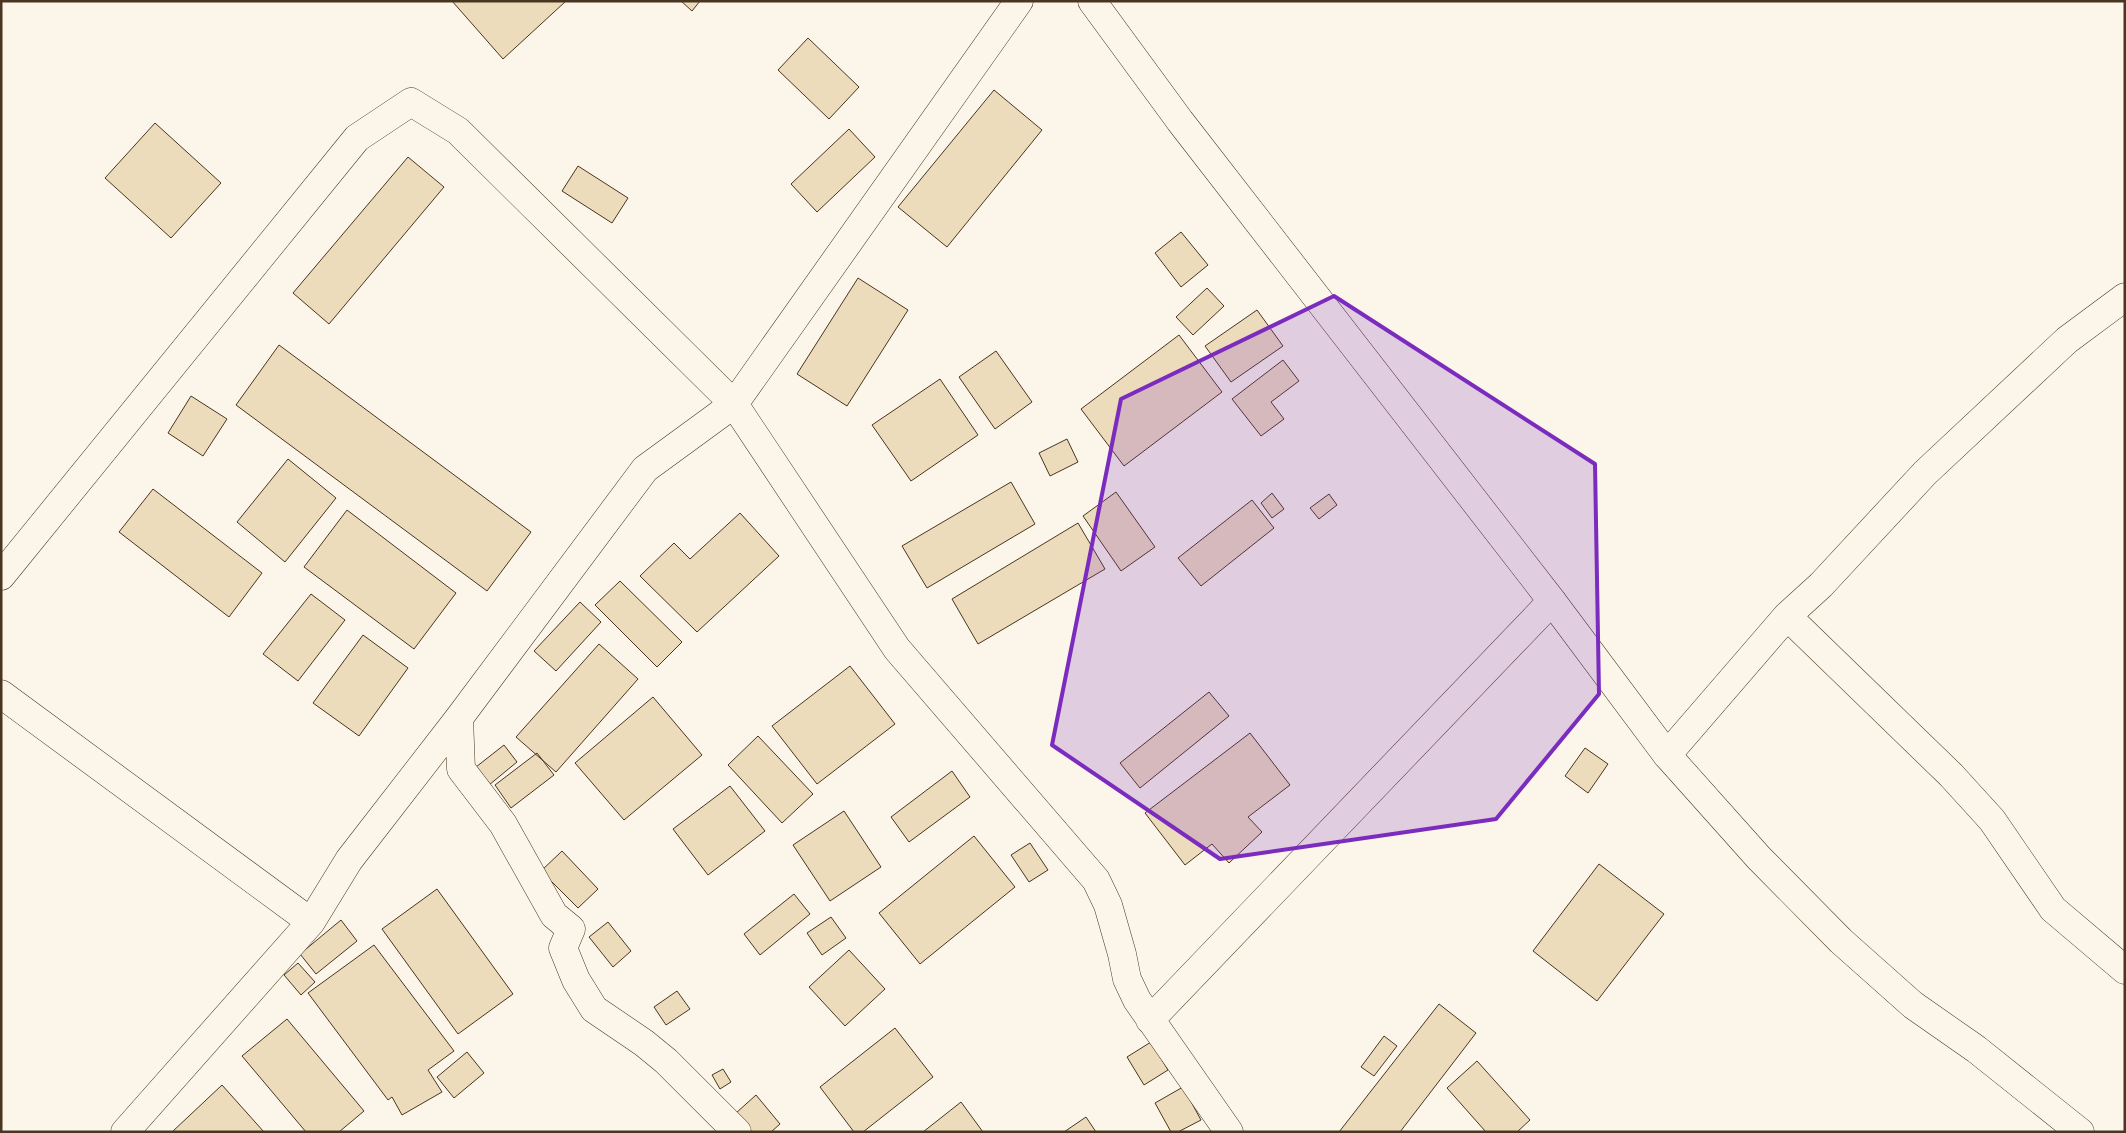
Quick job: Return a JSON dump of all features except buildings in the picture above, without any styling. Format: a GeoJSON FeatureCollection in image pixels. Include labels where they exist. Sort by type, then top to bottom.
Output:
{"type":"FeatureCollection","features":[{"type":"Feature","properties":{"kind":"street"},"geometry":{"type":"LineString","coordinates":[[125,1132],[311,922],[349,860],[459,718],[645,469],[734,404],[1019,1]]}},
{"type":"Feature","properties":{"kind":"street"},"geometry":{"type":"LineString","coordinates":[[1092,1],[1180,121],[1552,601],[1667,755],[1759,858],[1840,941],[1913,1005],[1976,1049],[2080,1132]]}},
{"type":"Feature","properties":{"kind":"street"},"geometry":{"type":"LineString","coordinates":[[1,576],[357,138],[411,102],[458,131],[734,404],[897,649],[1096,880],[1108,904],[1127,979],[1137,1000],[1229,1132]]}},
{"type":"Feature","properties":{"kind":"street"},"geometry":{"type":"LineString","coordinates":[[1667,755],[1786,616],[1821,585],[1952,447],[1978,425],[2067,340],[2125,298]]}},
{"type":"Feature","properties":{"kind":"street"},"geometry":{"type":"LineString","coordinates":[[1150,1020],[1552,601]]}},
{"type":"Feature","properties":{"kind":"street"},"geometry":{"type":"LineString","coordinates":[[1786,616],[1962,788],[1992,820],[2053,909],[2125,970]]}},
{"type":"Feature","properties":{"kind":"street"},"geometry":{"type":"LineString","coordinates":[[1,694],[311,922]]}},
{"type":"Feature","properties":{"kind":"street"},"geometry":{"type":"LineString","coordinates":[[459,718],[460,769],[502,824],[554,915],[571,929],[563,948],[576,980],[594,1009],[644,1042],[666,1061],[737,1132]]}},
{"type":"Feature","properties":{"kind":"highlighted area"},"geometry":{"type":"Polygon","coordinates":[[[1334,296],[1595,464],[1599,694],[1496,819],[1220,859],[1052,745],[1121,399],[1334,296]]]}}]}
